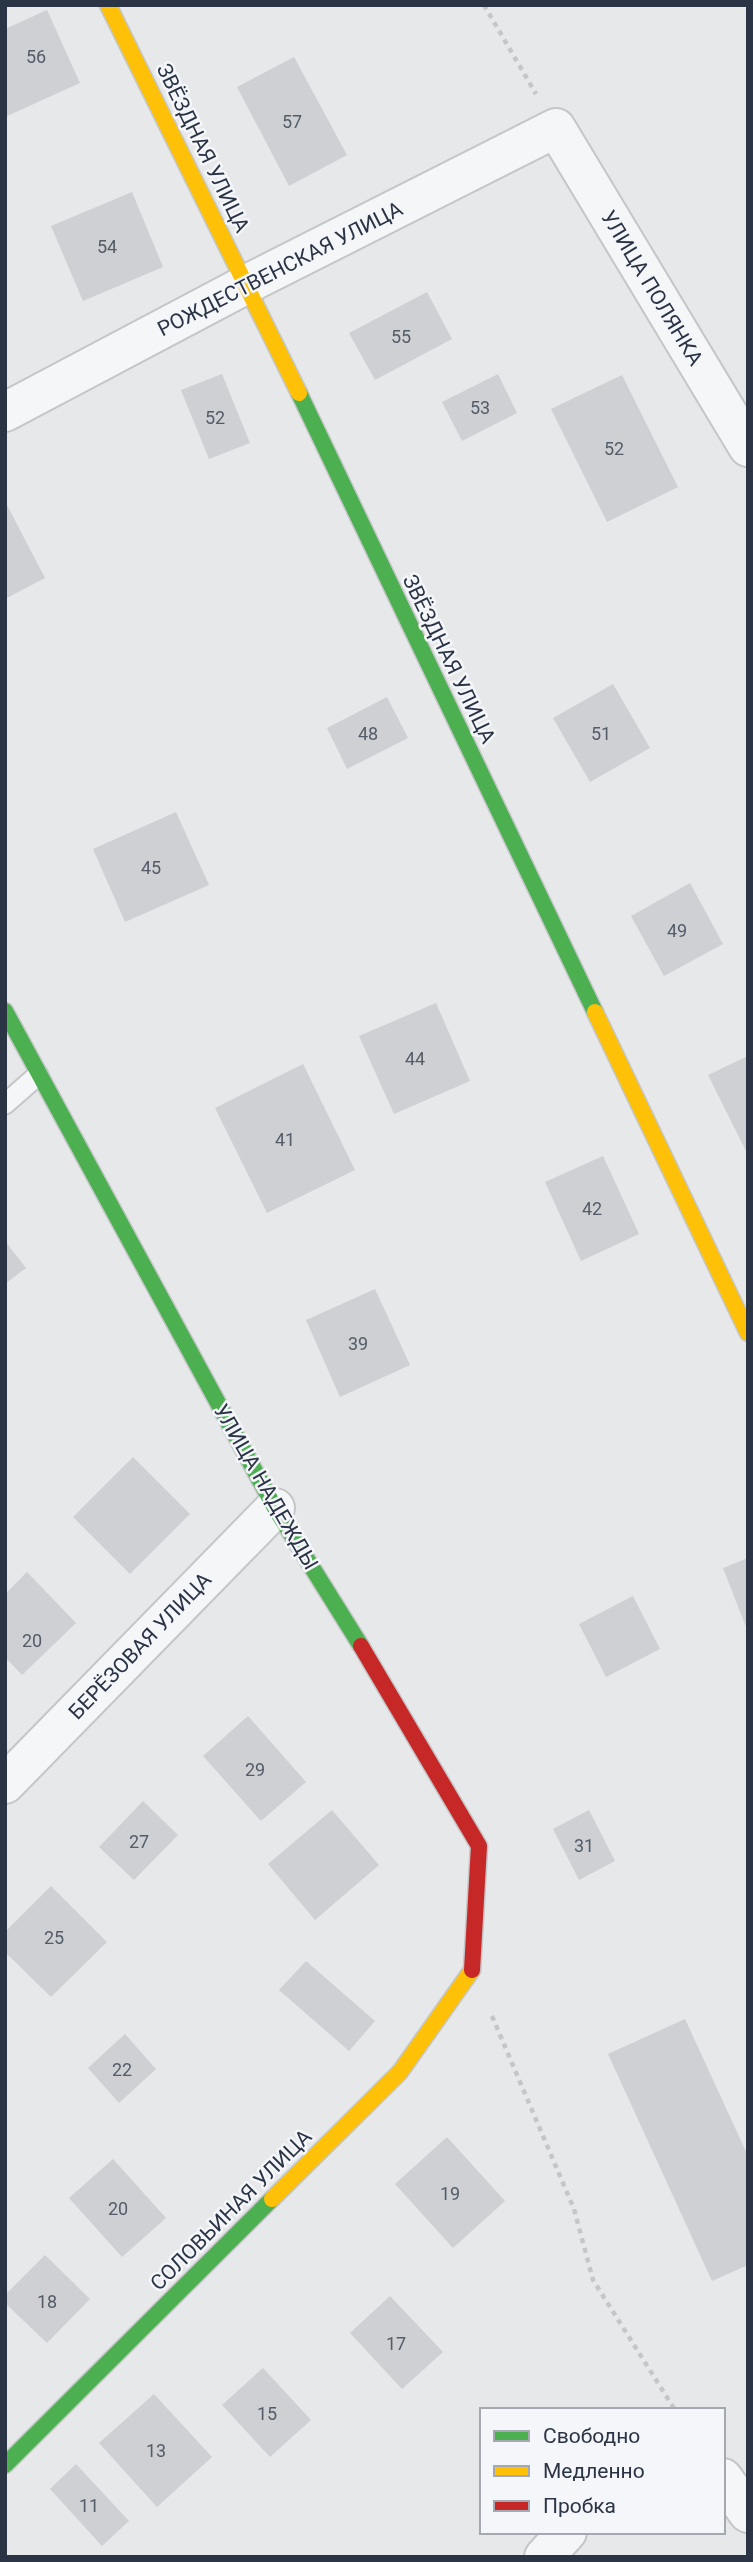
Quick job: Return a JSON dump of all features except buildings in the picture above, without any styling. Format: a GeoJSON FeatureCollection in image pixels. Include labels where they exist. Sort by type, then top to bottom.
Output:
{"type":"FeatureCollection","features":[{"type":"Feature","properties":{"kind":"street","name":"ЗВЁЗДНАЯ УЛИЦА"},"geometry":{"type":"LineString","coordinates":[[108,5],[247,284],[748,1333]]}},
{"type":"Feature","properties":{"kind":"street","name":"РОЖДЕСТВЕНСКАЯ УЛИЦА"},"geometry":{"type":"LineString","coordinates":[[5,412],[247,284],[556,128]]}},
{"type":"Feature","properties":{"kind":"street","name":"УЛИЦА ПОЛЯНКА"},"geometry":{"type":"LineString","coordinates":[[556,128],[748,447]]}},
{"type":"Feature","properties":{"kind":"street","name":"УЛИЦА НАДЕЖДЫ"},"geometry":{"type":"LineString","coordinates":[[5,1011],[275,1508],[384,1682],[479,1846],[472,1972]]}},
{"type":"Feature","properties":{"kind":"street","name":"БЕРЁЗОВАЯ УЛИЦА"},"geometry":{"type":"LineString","coordinates":[[5,1784],[275,1508]]}},
{"type":"Feature","properties":{"kind":"street","name":"СОЛОВЬИНАЯ УЛИЦА"},"geometry":{"type":"LineString","coordinates":[[5,2465],[400,2072],[472,1972]]}},
{"type":"Feature","properties":{"kind":"street"},"geometry":{"type":"LineString","coordinates":[[725,2481],[748,2513]]}},
{"type":"Feature","properties":{"kind":"street"},"geometry":{"type":"LineString","coordinates":[[544,2557],[565,2534]]}},
{"type":"Feature","properties":{"kind":"lane"},"geometry":{"type":"LineString","coordinates":[[5,1104],[38,1075]]}},
{"type":"Feature","properties":{"kind":"path"},"geometry":{"type":"LineString","coordinates":[[484,5],[556,128]]}},
{"type":"Feature","properties":{"kind":"path"},"geometry":{"type":"LineString","coordinates":[[472,1972],[574,2209],[593,2280],[675,2408]]}},
{"type":"Feature","properties":{"kind":"traffic: fast"},"geometry":{"type":"LineString","coordinates":[[299,393],[595,1012]]}},
{"type":"Feature","properties":{"kind":"traffic: fast"},"geometry":{"type":"LineString","coordinates":[[5,1011],[275,1508],[361,1646]]}},
{"type":"Feature","properties":{"kind":"traffic: fast"},"geometry":{"type":"LineString","coordinates":[[5,2465],[272,2199]]}},
{"type":"Feature","properties":{"kind":"traffic: slow"},"geometry":{"type":"LineString","coordinates":[[108,5],[299,393]]}},
{"type":"Feature","properties":{"kind":"traffic: slow"},"geometry":{"type":"LineString","coordinates":[[595,1012],[748,1333]]}},
{"type":"Feature","properties":{"kind":"traffic: slow"},"geometry":{"type":"LineString","coordinates":[[272,2199],[400,2072],[472,1970]]}},
{"type":"Feature","properties":{"kind":"traffic: jam"},"geometry":{"type":"LineString","coordinates":[[361,1646],[479,1846],[472,1970]]}}]}
